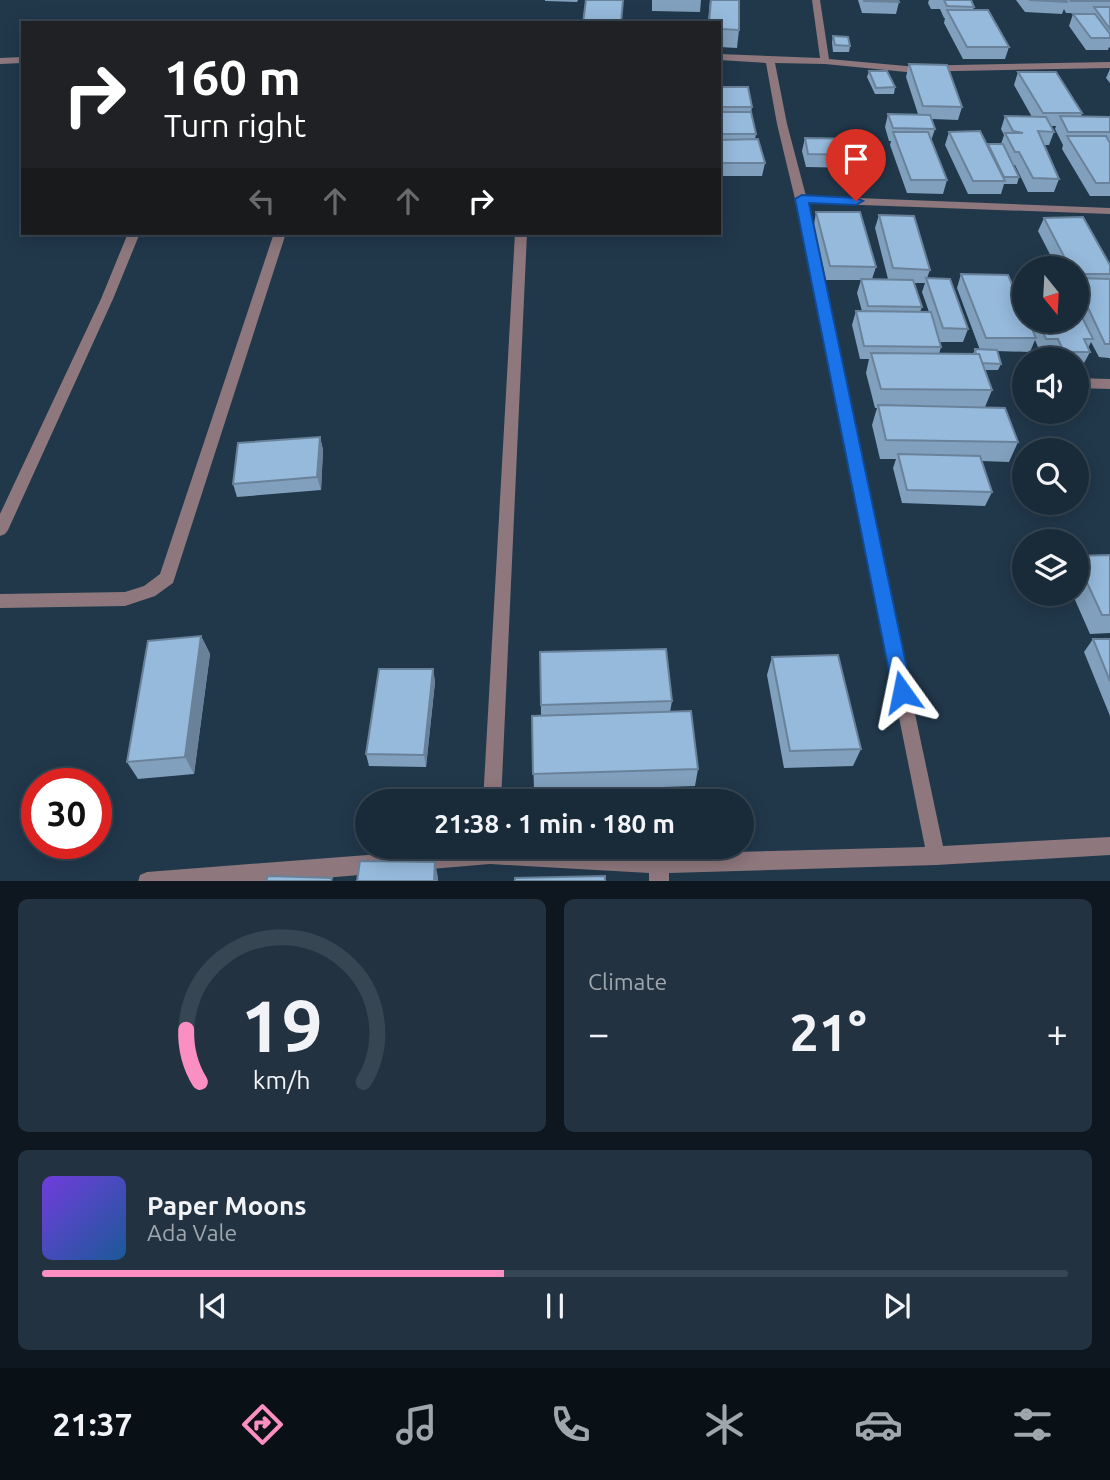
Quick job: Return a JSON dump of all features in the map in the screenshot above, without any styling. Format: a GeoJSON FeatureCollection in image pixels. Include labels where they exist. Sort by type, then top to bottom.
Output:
{"type":"FeatureCollection","features":[{"type":"Feature","properties":{"kind":"street"},"geometry":{"type":"LineString","coordinates":[[816,0],[825,61]]}},
{"type":"Feature","properties":{"kind":"street"},"geometry":{"type":"LineString","coordinates":[[721,57],[825,61],[906,69],[1110,65]]}},
{"type":"Feature","properties":{"kind":"street"},"geometry":{"type":"LineString","coordinates":[[770,60],[782,124],[802,199],[936,856]]}},
{"type":"Feature","properties":{"kind":"street"},"geometry":{"type":"LineString","coordinates":[[0,74],[5,61]]}},
{"type":"Feature","properties":{"kind":"street"},"geometry":{"type":"LineString","coordinates":[[802,199],[1110,211]]}},
{"type":"Feature","properties":{"kind":"street"},"geometry":{"type":"LineString","coordinates":[[0,530],[107,299],[133,235]]}},
{"type":"Feature","properties":{"kind":"street"},"geometry":{"type":"LineString","coordinates":[[0,601],[125,598],[149,592],[167,578],[279,235]]}},
{"type":"Feature","properties":{"kind":"street"},"geometry":{"type":"LineString","coordinates":[[493,789],[521,235]]}},
{"type":"Feature","properties":{"kind":"street"},"geometry":{"type":"LineString","coordinates":[[1089,383],[1110,384]]}},
{"type":"Feature","properties":{"kind":"street"},"geometry":{"type":"LineString","coordinates":[[551,859],[659,873],[1110,846]]}},
{"type":"Feature","properties":{"kind":"street"},"geometry":{"type":"LineString","coordinates":[[147,881],[399,859]]}},
{"type":"Feature","properties":{"kind":"building"},"geometry":{"type":"Polygon","coordinates":[[[586,0],[623,0],[621,21],[583,21],[586,0]]]}},
{"type":"Feature","properties":{"kind":"building"},"geometry":{"type":"Polygon","coordinates":[[[711,0],[739,0],[739,30],[721,29],[721,21],[709,21],[711,0]]]}},
{"type":"Feature","properties":{"kind":"building"},"geometry":{"type":"Polygon","coordinates":[[[898,0],[899,2],[864,1],[898,0]]]}},
{"type":"Feature","properties":{"kind":"building"},"geometry":{"type":"Polygon","coordinates":[[[944,0],[971,0],[974,7],[947,6],[944,0]]]}},
{"type":"Feature","properties":{"kind":"building"},"geometry":{"type":"Polygon","coordinates":[[[1029,0],[1066,0],[1067,2],[1029,0]]]}},
{"type":"Feature","properties":{"kind":"building"},"geometry":{"type":"Polygon","coordinates":[[[1110,0],[1110,1],[1071,1],[1110,0]]]}},
{"type":"Feature","properties":{"kind":"building"},"geometry":{"type":"Polygon","coordinates":[[[1094,7],[1110,7],[1110,29],[1094,7]]]}},
{"type":"Feature","properties":{"kind":"building"},"geometry":{"type":"Polygon","coordinates":[[[947,10],[988,10],[1009,47],[967,47],[947,10]]]}},
{"type":"Feature","properties":{"kind":"building"},"geometry":{"type":"Polygon","coordinates":[[[1073,14],[1095,14],[1110,34],[1110,38],[1091,38],[1073,14]]]}},
{"type":"Feature","properties":{"kind":"building"},"geometry":{"type":"Polygon","coordinates":[[[833,36],[848,37],[850,46],[835,45],[833,36]]]}},
{"type":"Feature","properties":{"kind":"building"},"geometry":{"type":"Polygon","coordinates":[[[909,64],[947,65],[962,107],[923,106],[909,64]]]}},
{"type":"Feature","properties":{"kind":"building"},"geometry":{"type":"Polygon","coordinates":[[[869,71],[887,71],[895,87],[876,88],[869,71]]]}},
{"type":"Feature","properties":{"kind":"building"},"geometry":{"type":"Polygon","coordinates":[[[1018,72],[1056,72],[1082,113],[1043,113],[1018,72]]]}},
{"type":"Feature","properties":{"kind":"building"},"geometry":{"type":"Polygon","coordinates":[[[721,87],[748,87],[752,107],[721,107],[721,87]]]}},
{"type":"Feature","properties":{"kind":"building"},"geometry":{"type":"Polygon","coordinates":[[[721,112],[751,112],[756,134],[721,134],[721,112]]]}},
{"type":"Feature","properties":{"kind":"building"},"geometry":{"type":"Polygon","coordinates":[[[888,114],[930,115],[935,129],[893,128],[888,114]]]}},
{"type":"Feature","properties":{"kind":"building"},"geometry":{"type":"Polygon","coordinates":[[[1005,116],[1046,117],[1054,132],[1038,131],[1059,179],[1033,178],[1005,133],[1023,133],[1013,131],[1005,116]]]}},
{"type":"Feature","properties":{"kind":"building"},"geometry":{"type":"Polygon","coordinates":[[[1060,116],[1110,117],[1110,132],[1068,132],[1060,116]]]}},
{"type":"Feature","properties":{"kind":"building"},"geometry":{"type":"Polygon","coordinates":[[[980,131],[1005,181],[973,181],[949,132],[980,131]]]}},
{"type":"Feature","properties":{"kind":"building"},"geometry":{"type":"Polygon","coordinates":[[[893,132],[928,132],[947,180],[911,180],[893,132]]]}},
{"type":"Feature","properties":{"kind":"building"},"geometry":{"type":"Polygon","coordinates":[[[1067,136],[1106,136],[1110,143],[1110,183],[1096,183],[1067,136]]]}},
{"type":"Feature","properties":{"kind":"building"},"geometry":{"type":"Polygon","coordinates":[[[805,138],[860,139],[864,155],[808,154],[805,138]]]}},
{"type":"Feature","properties":{"kind":"building"},"geometry":{"type":"Polygon","coordinates":[[[758,139],[765,163],[721,163],[721,140],[758,139]]]}},
{"type":"Feature","properties":{"kind":"building"},"geometry":{"type":"Polygon","coordinates":[[[988,144],[1003,144],[1019,177],[1004,177],[988,144]]]}},
{"type":"Feature","properties":{"kind":"building"},"geometry":{"type":"Polygon","coordinates":[[[816,212],[860,212],[876,267],[830,266],[816,212]]]}},
{"type":"Feature","properties":{"kind":"building"},"geometry":{"type":"Polygon","coordinates":[[[879,215],[914,216],[930,270],[893,268],[879,215]]]}},
{"type":"Feature","properties":{"kind":"building"},"geometry":{"type":"Polygon","coordinates":[[[1083,217],[1110,265],[1110,274],[1089,274],[1089,256],[1064,256],[1044,218],[1083,217]]]}},
{"type":"Feature","properties":{"kind":"building"},"geometry":{"type":"Polygon","coordinates":[[[961,274],[1008,275],[1012,284],[1012,333],[1034,333],[1036,338],[986,338],[961,274]]]}},
{"type":"Feature","properties":{"kind":"building"},"geometry":{"type":"Polygon","coordinates":[[[926,278],[950,279],[968,329],[943,328],[926,278]]]}},
{"type":"Feature","properties":{"kind":"building"},"geometry":{"type":"Polygon","coordinates":[[[1089,278],[1110,279],[1110,344],[1105,344],[1089,310],[1089,278]]]}},
{"type":"Feature","properties":{"kind":"building"},"geometry":{"type":"Polygon","coordinates":[[[861,279],[913,280],[922,307],[868,306],[861,279]]]}},
{"type":"Feature","properties":{"kind":"building"},"geometry":{"type":"Polygon","coordinates":[[[856,311],[931,312],[941,347],[864,346],[856,311]]]}},
{"type":"Feature","properties":{"kind":"building"},"geometry":{"type":"Polygon","coordinates":[[[1089,331],[1093,339],[1084,339],[1088,347],[1062,347],[1058,339],[1046,339],[1043,333],[1089,331]]]}},
{"type":"Feature","properties":{"kind":"building"},"geometry":{"type":"Polygon","coordinates":[[[975,349],[997,350],[1001,364],[982,363],[975,349]]]}},
{"type":"Feature","properties":{"kind":"building"},"geometry":{"type":"Polygon","coordinates":[[[871,353],[979,354],[992,390],[881,389],[871,353]]]}},
{"type":"Feature","properties":{"kind":"building"},"geometry":{"type":"Polygon","coordinates":[[[878,405],[1005,408],[1016,438],[1012,438],[1012,442],[886,440],[878,405]]]}},
{"type":"Feature","properties":{"kind":"building"},"geometry":{"type":"Polygon","coordinates":[[[320,437],[317,477],[233,484],[238,443],[320,437]]]}},
{"type":"Feature","properties":{"kind":"building"},"geometry":{"type":"Polygon","coordinates":[[[898,454],[980,456],[992,492],[907,490],[898,454]]]}},
{"type":"Feature","properties":{"kind":"building"},"geometry":{"type":"Polygon","coordinates":[[[1110,555],[1110,615],[1102,615],[1089,587],[1089,556],[1110,555]]]}},
{"type":"Feature","properties":{"kind":"building"},"geometry":{"type":"Polygon","coordinates":[[[201,636],[185,757],[127,762],[148,641],[201,636]]]}},
{"type":"Feature","properties":{"kind":"building"},"geometry":{"type":"Polygon","coordinates":[[[1093,639],[1110,639],[1110,681],[1093,639]]]}},
{"type":"Feature","properties":{"kind":"building"},"geometry":{"type":"Polygon","coordinates":[[[666,649],[672,701],[541,705],[540,652],[666,649]]]}},
{"type":"Feature","properties":{"kind":"building"},"geometry":{"type":"Polygon","coordinates":[[[838,655],[861,749],[790,751],[772,657],[838,655]]]}},
{"type":"Feature","properties":{"kind":"building"},"geometry":{"type":"Polygon","coordinates":[[[379,669],[433,669],[424,755],[366,754],[379,669]]]}},
{"type":"Feature","properties":{"kind":"building"},"geometry":{"type":"Polygon","coordinates":[[[691,711],[698,769],[533,774],[532,716],[691,711]]]}},
{"type":"Feature","properties":{"kind":"building"},"geometry":{"type":"Polygon","coordinates":[[[360,861],[435,862],[434,881],[357,881],[360,861]]]}},
{"type":"Feature","properties":{"kind":"building"},"geometry":{"type":"Polygon","coordinates":[[[268,876],[332,878],[331,881],[266,881],[268,876]]]}},
{"type":"Feature","properties":{"kind":"building"},"geometry":{"type":"Polygon","coordinates":[[[605,876],[605,881],[515,881],[515,878],[605,876]]]}},
{"type":"Feature","properties":{"kind":"route"},"geometry":{"type":"LineString","coordinates":[[856,201],[802,199],[902,692]]}}]}
